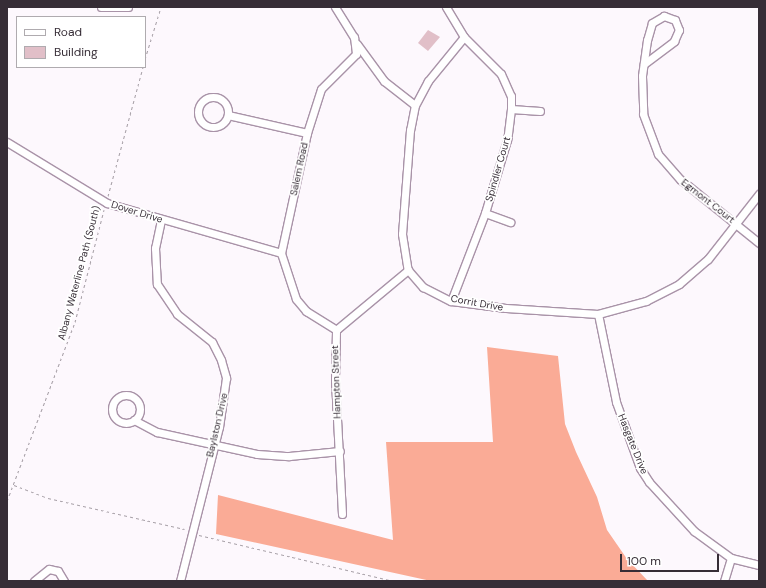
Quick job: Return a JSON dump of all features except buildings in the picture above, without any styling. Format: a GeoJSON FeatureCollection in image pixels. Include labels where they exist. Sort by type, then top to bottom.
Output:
{"type":"FeatureCollection","features":[{"type":"Feature","properties":{"kind":"street"},"geometry":{"type":"LineString","coordinates":[[101,7],[128,7]]}},
{"type":"Feature","properties":{"kind":"street"},"geometry":{"type":"LineString","coordinates":[[335,7],[356,43],[384,82],[416,105]]}},
{"type":"Feature","properties":{"kind":"street","name":"Spindler Court"},"geometry":{"type":"LineString","coordinates":[[446,7],[464,37],[501,74],[511,96],[507,140],[485,214],[451,301]]}},
{"type":"Feature","properties":{"kind":"street","name":"Egmont Court"},"geometry":{"type":"LineString","coordinates":[[644,64],[674,41],[679,30],[675,20],[664,16],[652,23],[644,64],[643,114],[658,154],[681,180],[759,243]]}},
{"type":"Feature","properties":{"kind":"street"},"geometry":{"type":"LineString","coordinates":[[281,253],[296,299],[306,311],[336,330],[408,270],[402,234],[403,183],[416,105],[428,81],[464,37]]}},
{"type":"Feature","properties":{"kind":"street","name":"Salem Road"},"geometry":{"type":"LineString","coordinates":[[281,253],[307,133],[321,89],[353,59],[356,43]]}},
{"type":"Feature","properties":{"kind":"street"},"geometry":{"type":"LineString","coordinates":[[216,98],[224,102],[228,116],[222,124],[213,127],[200,120],[198,110],[203,102],[216,98]]}},
{"type":"Feature","properties":{"kind":"street"},"geometry":{"type":"LineString","coordinates":[[511,109],[540,111]]}},
{"type":"Feature","properties":{"kind":"street"},"geometry":{"type":"LineString","coordinates":[[228,116],[307,133]]}},
{"type":"Feature","properties":{"kind":"street","name":"Dover Drive"},"geometry":{"type":"LineString","coordinates":[[7,142],[106,202],[161,220],[281,253]]}},
{"type":"Feature","properties":{"kind":"street","name":"Corrit Drive"},"geometry":{"type":"LineString","coordinates":[[408,270],[423,287],[451,301],[506,308],[598,314],[646,301],[679,284],[708,259],[759,194]]}},
{"type":"Feature","properties":{"kind":"street"},"geometry":{"type":"LineString","coordinates":[[485,214],[510,222]]}},
{"type":"Feature","properties":{"kind":"street","name":"Baylston Drive"},"geometry":{"type":"LineString","coordinates":[[161,220],[155,248],[157,284],[177,314],[212,342],[224,369],[225,394],[180,581]]}},
{"type":"Feature","properties":{"kind":"street","name":"Hasgate Drive"},"geometry":{"type":"LineString","coordinates":[[598,314],[616,402],[640,468],[669,507],[694,531],[731,558],[759,565]]}},
{"type":"Feature","properties":{"kind":"street","name":"Hampton Street"},"geometry":{"type":"LineString","coordinates":[[336,330],[335,379],[340,451],[342,514]]}},
{"type":"Feature","properties":{"kind":"street"},"geometry":{"type":"LineString","coordinates":[[127,395],[135,399],[140,408],[134,420],[126,424],[114,418],[112,405],[118,398],[127,395]]}},
{"type":"Feature","properties":{"kind":"street"},"geometry":{"type":"LineString","coordinates":[[134,420],[157,432],[213,446],[289,456],[340,451]]}},
{"type":"Feature","properties":{"kind":"street"},"geometry":{"type":"LineString","coordinates":[[724,581],[731,558]]}},
{"type":"Feature","properties":{"kind":"street"},"geometry":{"type":"LineString","coordinates":[[34,581],[49,569],[58,571],[64,581]]}},
{"type":"Feature","properties":{"kind":"path"},"geometry":{"type":"LineString","coordinates":[[146,57],[161,7]]}},
{"type":"Feature","properties":{"kind":"path","name":"Albany Waterline Path (South)"},"geometry":{"type":"LineString","coordinates":[[7,501],[75,322],[143,68]]}},
{"type":"Feature","properties":{"kind":"path"},"geometry":{"type":"LineString","coordinates":[[13,485],[48,498],[192,530],[205,539],[394,581]]}},
{"type":"Feature","properties":{"kind":"shaded area"},"geometry":{"type":"Polygon","coordinates":[[[487,347],[558,356],[565,424],[597,497],[607,530],[627,559],[648,581],[431,581],[216,534],[218,495],[393,540],[386,442],[493,442],[487,347]]]}}]}
